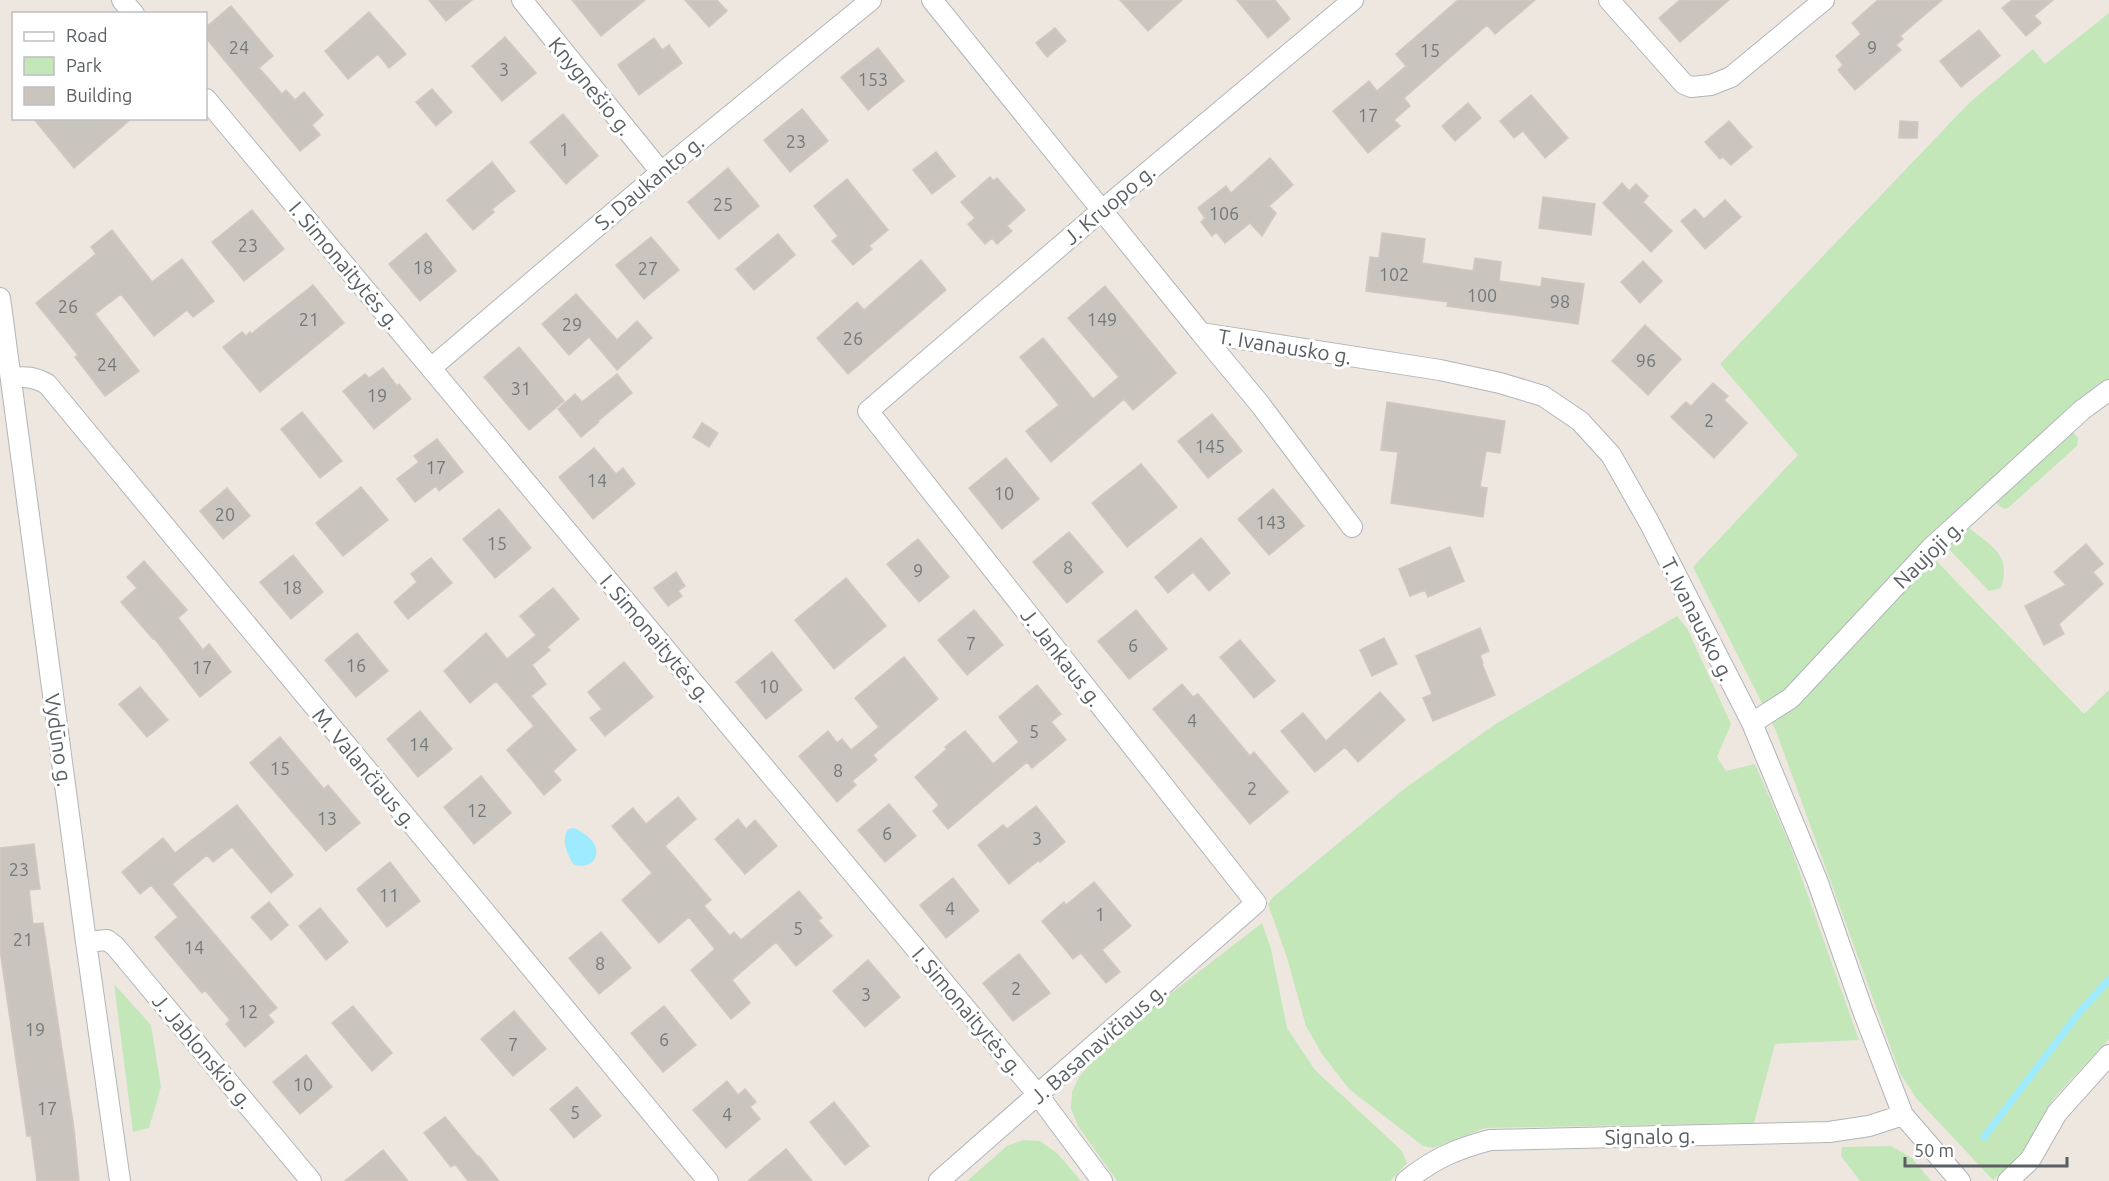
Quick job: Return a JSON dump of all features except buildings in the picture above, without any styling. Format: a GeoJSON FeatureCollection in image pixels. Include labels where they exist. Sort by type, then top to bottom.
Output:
{"type":"FeatureCollection","features":[{"type":"Feature","properties":{"kind":"street"},"geometry":{"type":"LineString","coordinates":[[122,0],[132,12]]}},
{"type":"Feature","properties":{"kind":"street","name":"Knygnešio g."},"geometry":{"type":"LineString","coordinates":[[522,0],[661,172]]}},
{"type":"Feature","properties":{"kind":"street","name":"S. Daukanto g."},"geometry":{"type":"LineString","coordinates":[[431,368],[661,172],[871,0]]}},
{"type":"Feature","properties":{"kind":"street","name":"T. Ivanausko g."},"geometry":{"type":"LineString","coordinates":[[932,0],[1259,403],[1352,527]]}},
{"type":"Feature","properties":{"kind":"street","name":"J. Kruopo g."},"geometry":{"type":"LineString","coordinates":[[868,411],[1101,211],[1353,0]]}},
{"type":"Feature","properties":{"kind":"street"},"geometry":{"type":"LineString","coordinates":[[1610,0],[1684,84],[1700,87],[1711,86],[1731,77],[1824,0]]}},
{"type":"Feature","properties":{"kind":"street","name":"I. Simonaitytės g."},"geometry":{"type":"LineString","coordinates":[[207,100],[1038,1095],[1102,1181]]}},
{"type":"Feature","properties":{"kind":"street","name":"Vydūno g."},"geometry":{"type":"LineString","coordinates":[[0,298],[120,1181]]}},
{"type":"Feature","properties":{"kind":"street","name":"T. Ivanausko g."},"geometry":{"type":"LineString","coordinates":[[1201,333],[1440,370],[1500,383],[1543,396],[1581,421],[1611,455],[1649,522],[1752,723],[1816,880],[1902,1115],[1960,1181]]}},
{"type":"Feature","properties":{"kind":"street","name":"M. Valančiaus g."},"geometry":{"type":"LineString","coordinates":[[11,378],[24,376],[36,378],[47,384],[708,1181]]}},
{"type":"Feature","properties":{"kind":"street","name":"Naujoji g."},"geometry":{"type":"LineString","coordinates":[[1752,723],[1791,698],[1931,548],[2082,410],[2109,390]]}},
{"type":"Feature","properties":{"kind":"street","name":"J. Jankaus g."},"geometry":{"type":"LineString","coordinates":[[868,411],[1256,903]]}},
{"type":"Feature","properties":{"kind":"street","name":"J. Basanavičiaus g."},"geometry":{"type":"LineString","coordinates":[[939,1181],[1256,903]]}},
{"type":"Feature","properties":{"kind":"street","name":"J. Jablonskio g."},"geometry":{"type":"LineString","coordinates":[[86,942],[107,940],[115,946],[311,1181]]}},
{"type":"Feature","properties":{"kind":"street"},"geometry":{"type":"LineString","coordinates":[[2008,1181],[2030,1160],[2057,1113],[2109,1055]]}},
{"type":"Feature","properties":{"kind":"street","name":"Signalo g."},"geometry":{"type":"LineString","coordinates":[[1406,1181],[1425,1165],[1455,1150],[1490,1140],[1829,1132],[1869,1126],[1902,1115]]}},
{"type":"Feature","properties":{"kind":"green space"},"geometry":{"type":"Polygon","coordinates":[[[2109,13],[2109,381],[1922,546],[2084,714],[2109,690],[2109,1039],[2054,1098],[2020,1156],[1993,1180],[1916,1098],[1900,1073],[1776,731],[1693,567],[1798,455],[1720,364],[1969,103],[2033,49],[2045,64],[2109,13]]]}},
{"type":"Feature","properties":{"kind":"green space"},"geometry":{"type":"Polygon","coordinates":[[[2068,430],[2078,438],[2077,446],[2008,508],[2004,509],[1997,504],[1996,497],[2068,430]]]}},
{"type":"Feature","properties":{"kind":"green space"},"geometry":{"type":"Polygon","coordinates":[[[1967,526],[1991,546],[2001,559],[2004,576],[2001,588],[1989,591],[1947,547],[1967,526]]]}},
{"type":"Feature","properties":{"kind":"green space"},"geometry":{"type":"Polygon","coordinates":[[[1677,616],[1687,628],[1731,724],[1717,757],[1726,771],[1755,764],[1790,845],[1859,1040],[1775,1044],[1754,1123],[1485,1128],[1433,1148],[1423,1146],[1349,1089],[1322,1054],[1306,1026],[1287,958],[1268,904],[1272,898],[1404,789],[1494,725],[1677,616]]]}},
{"type":"Feature","properties":{"kind":"green space"},"geometry":{"type":"Polygon","coordinates":[[[1262,923],[1271,949],[1287,1028],[1315,1070],[1402,1151],[1407,1163],[1390,1181],[1117,1181],[1078,1126],[1071,1109],[1072,1092],[1079,1077],[1096,1057],[1152,1008],[1262,923]]]}},
{"type":"Feature","properties":{"kind":"green space"},"geometry":{"type":"Polygon","coordinates":[[[114,984],[151,1025],[161,1087],[149,1128],[133,1132],[114,984]]]}},
{"type":"Feature","properties":{"kind":"green space"},"geometry":{"type":"Polygon","coordinates":[[[1023,1140],[1040,1141],[1057,1153],[1081,1181],[967,1181],[1007,1146],[1023,1140]]]}},
{"type":"Feature","properties":{"kind":"green space"},"geometry":{"type":"Polygon","coordinates":[[[1891,1146],[1912,1158],[1931,1181],[1860,1181],[1841,1156],[1842,1147],[1891,1146]]]}},
{"type":"Feature","properties":{"kind":"water"},"geometry":{"type":"Polygon","coordinates":[[[574,828],[589,838],[596,848],[593,861],[584,866],[573,864],[567,851],[566,834],[568,829],[574,828]]]}},
{"type":"Feature","properties":{"kind":"waterway"},"geometry":{"type":"LineString","coordinates":[[1984,1137],[2081,1010],[2109,980]]}}]}
